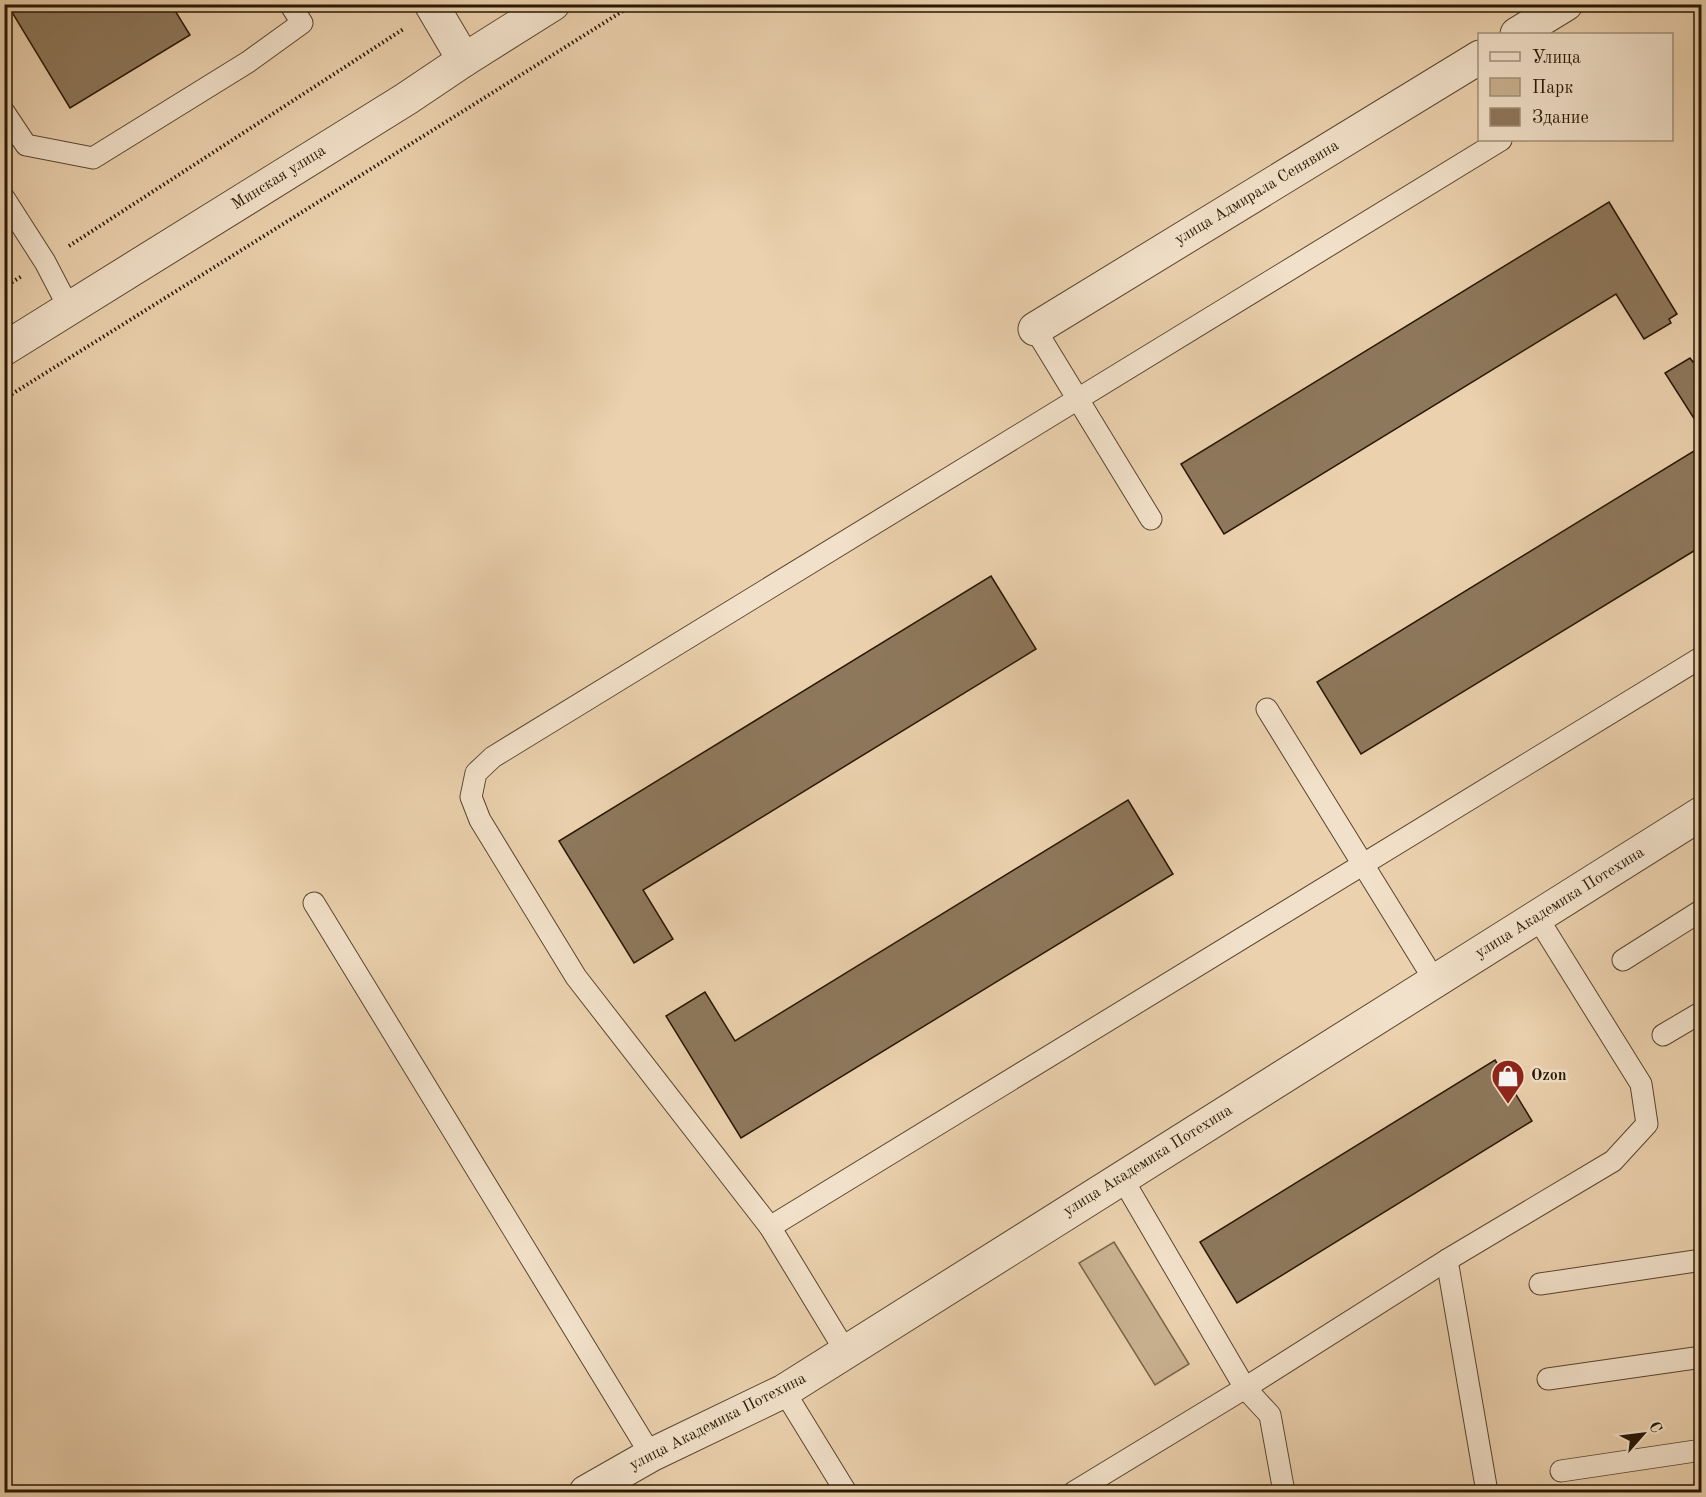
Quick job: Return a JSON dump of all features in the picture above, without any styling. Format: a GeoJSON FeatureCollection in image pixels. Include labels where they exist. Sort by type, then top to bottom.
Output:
{"type":"FeatureCollection","features":[{"type":"Feature","properties":{"kind":"street","name":"Минская улица"},"geometry":{"type":"LineString","coordinates":[[4,349],[406,99],[553,4]]}},
{"type":"Feature","properties":{"kind":"street"},"geometry":{"type":"LineString","coordinates":[[1519,33],[1566,4]]}},
{"type":"Feature","properties":{"kind":"street"},"geometry":{"type":"LineString","coordinates":[[433,7],[464,60]]}},
{"type":"Feature","properties":{"kind":"street","name":"улица Адмирала Сенявина"},"geometry":{"type":"LineString","coordinates":[[1035,329],[1478,58]]}},
{"type":"Feature","properties":{"kind":"street","name":"улица Академика Потехина"},"geometry":{"type":"LineString","coordinates":[[586,1492],[651,1455],[784,1391],[1701,813]]}},
{"type":"Feature","properties":{"kind":"lane"},"geometry":{"type":"LineString","coordinates":[[4,111],[26,145],[93,158],[248,62],[302,23],[290,4]]}},
{"type":"Feature","properties":{"kind":"lane"},"geometry":{"type":"LineString","coordinates":[[846,1352],[770,1227],[576,977],[480,820],[471,797],[476,773],[493,757],[1499,141]]}},
{"type":"Feature","properties":{"kind":"lane"},"geometry":{"type":"LineString","coordinates":[[4,198],[45,262],[69,308]]}},
{"type":"Feature","properties":{"kind":"lane"},"geometry":{"type":"LineString","coordinates":[[1035,329],[1151,519]]}},
{"type":"Feature","properties":{"kind":"lane"},"geometry":{"type":"LineString","coordinates":[[770,1227],[1701,657]]}},
{"type":"Feature","properties":{"kind":"lane"},"geometry":{"type":"LineString","coordinates":[[1267,709],[1435,981]]}},
{"type":"Feature","properties":{"kind":"lane"},"geometry":{"type":"LineString","coordinates":[[314,903],[651,1455]]}},
{"type":"Feature","properties":{"kind":"lane"},"geometry":{"type":"LineString","coordinates":[[1623,960],[1701,910]]}},
{"type":"Feature","properties":{"kind":"lane"},"geometry":{"type":"LineString","coordinates":[[1074,1492],[1245,1388],[1447,1260],[1613,1161],[1647,1124],[1641,1084],[1537,917]]}},
{"type":"Feature","properties":{"kind":"lane"},"geometry":{"type":"LineString","coordinates":[[1663,1035],[1701,1012]]}},
{"type":"Feature","properties":{"kind":"lane"},"geometry":{"type":"LineString","coordinates":[[1122,1178],[1245,1388],[1270,1415],[1284,1492]]}},
{"type":"Feature","properties":{"kind":"lane"},"geometry":{"type":"LineString","coordinates":[[1447,1260],[1487,1492]]}},
{"type":"Feature","properties":{"kind":"lane"},"geometry":{"type":"LineString","coordinates":[[1540,1284],[1701,1260]]}},
{"type":"Feature","properties":{"kind":"lane"},"geometry":{"type":"LineString","coordinates":[[1548,1379],[1701,1357]]}},
{"type":"Feature","properties":{"kind":"lane"},"geometry":{"type":"LineString","coordinates":[[784,1391],[846,1492]]}},
{"type":"Feature","properties":{"kind":"lane"},"geometry":{"type":"LineString","coordinates":[[1561,1471],[1701,1450]]}},
{"type":"Feature","properties":{"kind":"path"},"geometry":{"type":"LineString","coordinates":[[4,399],[634,4]]}},
{"type":"Feature","properties":{"kind":"path"},"geometry":{"type":"LineString","coordinates":[[4,287],[433,7]]}},
{"type":"Feature","properties":{"kind":"green space"},"geometry":{"type":"Polygon","coordinates":[[[1114,1242],[1189,1364],[1155,1385],[1079,1263],[1114,1242]]]}},
{"type":"Feature","properties":{"kind":"building"},"geometry":{"type":"Polygon","coordinates":[[[7,4],[171,4],[190,35],[70,108],[7,4]]]}},
{"type":"Feature","properties":{"kind":"building"},"geometry":{"type":"Polygon","coordinates":[[[1609,202],[1677,314],[1669,319],[1671,323],[1644,339],[1616,294],[1224,534],[1181,464],[1609,202]]]}},
{"type":"Feature","properties":{"kind":"building"},"geometry":{"type":"Polygon","coordinates":[[[1702,357],[1702,431],[1665,373],[1690,358],[1693,362],[1702,357]]]}},
{"type":"Feature","properties":{"kind":"building"},"geometry":{"type":"Polygon","coordinates":[[[1702,446],[1702,546],[1361,754],[1317,682],[1702,446]]]}},
{"type":"Feature","properties":{"kind":"building"},"geometry":{"type":"Polygon","coordinates":[[[991,576],[1036,649],[643,890],[673,939],[634,963],[559,841],[991,576]]]}},
{"type":"Feature","properties":{"kind":"building"},"geometry":{"type":"Polygon","coordinates":[[[1128,800],[1173,874],[741,1138],[666,1016],[705,992],[735,1041],[1128,800]]]}},
{"type":"Feature","properties":{"kind":"building"},"geometry":{"type":"Polygon","coordinates":[[[1495,1060],[1532,1121],[1237,1303],[1200,1242],[1495,1060]]]}},
{"type":"Feature","properties":{"kind":"place","name":"Ozon"},"geometry":{"type":"Point","coordinates":[1508,1105]}}]}
